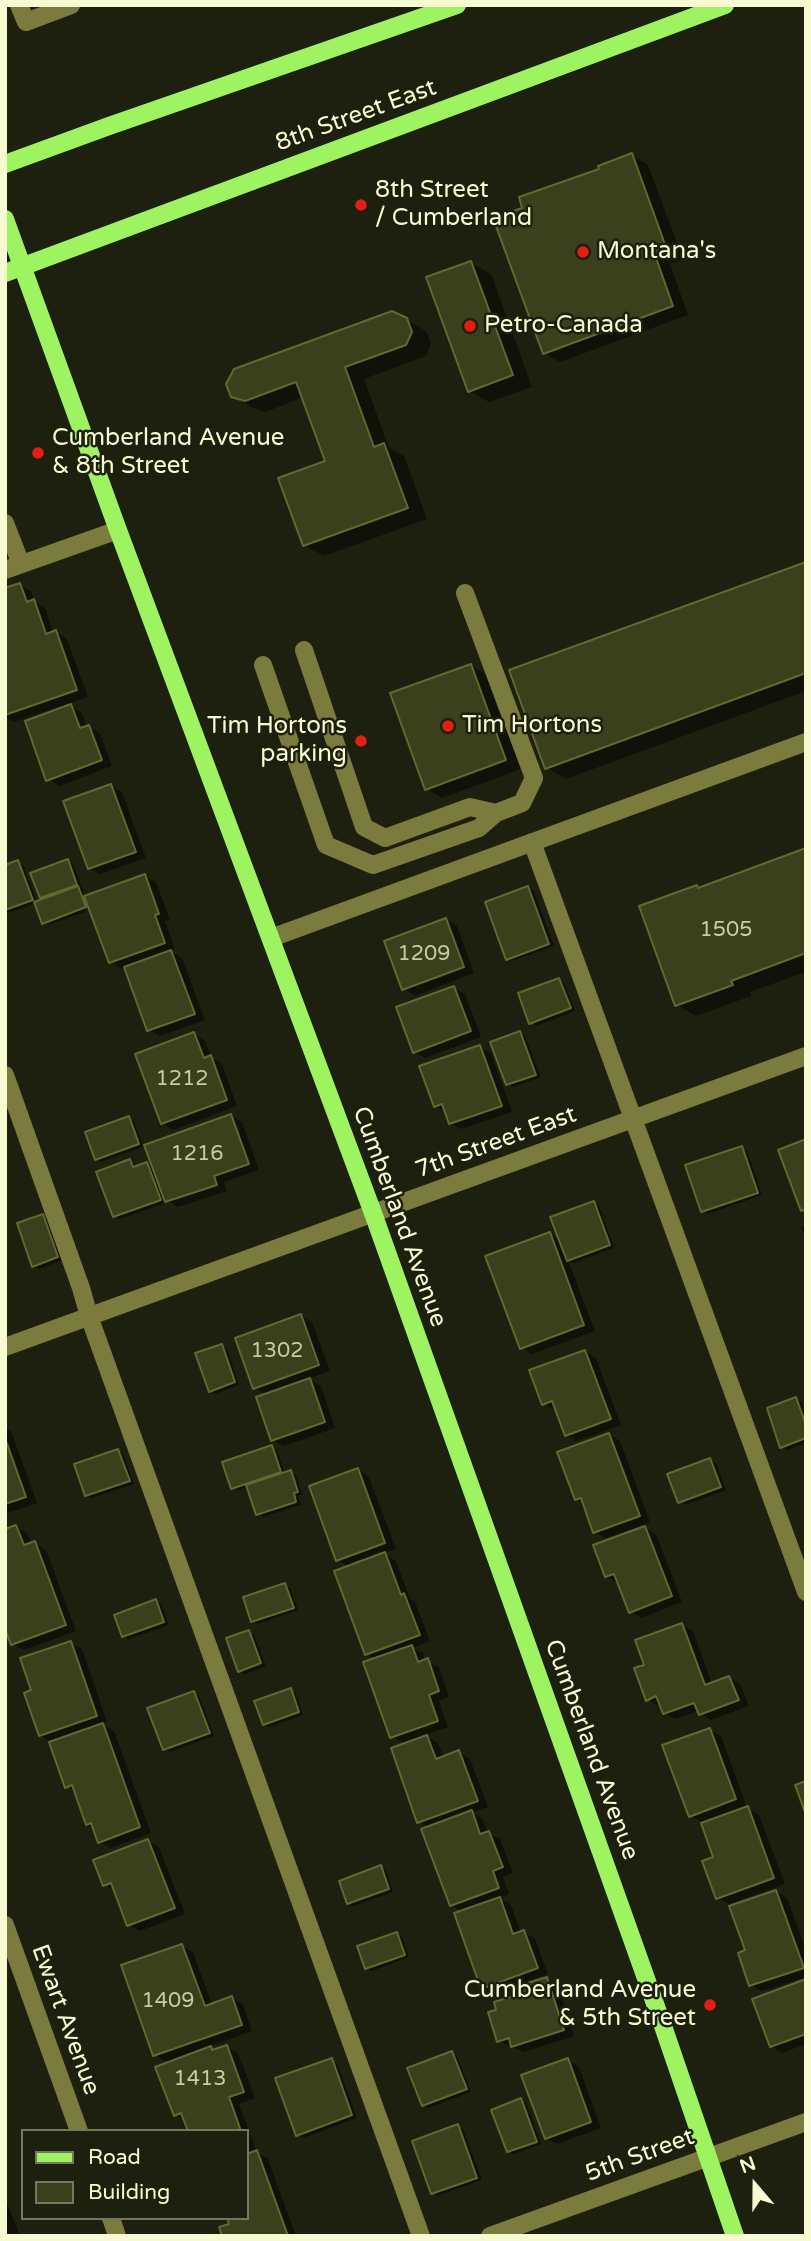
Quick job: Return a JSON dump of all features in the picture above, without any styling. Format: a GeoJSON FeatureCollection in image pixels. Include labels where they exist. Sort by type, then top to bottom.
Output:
{"type":"FeatureCollection","features":[{"type":"Feature","properties":{"kind":"main road"},"geometry":{"type":"LineString","coordinates":[[5,164],[457,5]]}},
{"type":"Feature","properties":{"kind":"main road","name":"8th Street East"},"geometry":{"type":"LineString","coordinates":[[5,273],[725,5]]}},
{"type":"Feature","properties":{"kind":"main road","name":"Cumberland Avenue"},"geometry":{"type":"LineString","coordinates":[[5,219],[373,1213],[736,2236]]}},
{"type":"Feature","properties":{"kind":"street"},"geometry":{"type":"LineString","coordinates":[[19,5],[26,22],[71,5]]}},
{"type":"Feature","properties":{"kind":"street"},"geometry":{"type":"LineString","coordinates":[[5,523],[13,567],[118,530]]}},
{"type":"Feature","properties":{"kind":"street"},"geometry":{"type":"LineString","coordinates":[[263,665],[326,845],[373,865],[479,828],[496,813],[522,803],[534,778],[465,593]]}},
{"type":"Feature","properties":{"kind":"street"},"geometry":{"type":"LineString","coordinates":[[304,650],[364,827],[385,838],[470,807],[496,813]]}},
{"type":"Feature","properties":{"kind":"street"},"geometry":{"type":"LineString","coordinates":[[271,938],[806,742]]}},
{"type":"Feature","properties":{"kind":"street"},"geometry":{"type":"LineString","coordinates":[[532,842],[806,1592]]}},
{"type":"Feature","properties":{"kind":"street","name":"7th Street East"},"geometry":{"type":"LineString","coordinates":[[5,1347],[806,1056]]}},
{"type":"Feature","properties":{"kind":"street"},"geometry":{"type":"LineString","coordinates":[[5,1075],[89,1316],[421,2236]]}},
{"type":"Feature","properties":{"kind":"street","name":"Ewart Avenue"},"geometry":{"type":"LineString","coordinates":[[5,1925],[78,2129]]}},
{"type":"Feature","properties":{"kind":"street","name":"5th Street"},"geometry":{"type":"LineString","coordinates":[[490,2236],[806,2122]]}},
{"type":"Feature","properties":{"kind":"building","name":"Montana's"},"geometry":{"type":"Polygon","coordinates":[[[632,153],[667,250],[655,255],[673,306],[543,354],[493,218],[522,208],[519,197],[599,169],[598,166],[632,153]]]}},
{"type":"Feature","properties":{"kind":"building","name":"Petro-Canada"},"geometry":{"type":"Polygon","coordinates":[[[471,261],[513,375],[468,392],[426,277],[471,261]]]}},
{"type":"Feature","properties":{"kind":"building","name":"Petro-Canada"},"geometry":{"type":"Polygon","coordinates":[[[392,311],[407,318],[412,332],[406,345],[345,367],[374,447],[384,443],[408,508],[303,546],[278,478],[325,461],[296,382],[245,401],[231,397],[226,384],[234,369],[392,311]]]}},
{"type":"Feature","properties":{"kind":"building"},"geometry":{"type":"Polygon","coordinates":[[[806,562],[806,673],[545,769],[509,670],[806,562]]]}},
{"type":"Feature","properties":{"kind":"building"},"geometry":{"type":"Polygon","coordinates":[[[20,583],[27,602],[34,599],[46,634],[56,630],[77,690],[5,715],[5,588],[20,583]]]}},
{"type":"Feature","properties":{"kind":"building","name":"Tim Hortons"},"geometry":{"type":"Polygon","coordinates":[[[471,664],[506,760],[425,790],[390,693],[471,664]]]}},
{"type":"Feature","properties":{"kind":"building"},"geometry":{"type":"Polygon","coordinates":[[[71,704],[80,728],[89,725],[102,760],[46,781],[25,721],[71,704]]]}},
{"type":"Feature","properties":{"kind":"building"},"geometry":{"type":"Polygon","coordinates":[[[111,784],[136,852],[88,869],[63,801],[111,784]]]}},
{"type":"Feature","properties":{"kind":"building"},"geometry":{"type":"Polygon","coordinates":[[[806,848],[806,953],[731,981],[733,985],[675,1006],[639,906],[697,885],[698,888],[806,848]]]}},
{"type":"Feature","properties":{"kind":"building"},"geometry":{"type":"Polygon","coordinates":[[[68,859],[77,885],[40,898],[30,873],[68,859]]]}},
{"type":"Feature","properties":{"kind":"building"},"geometry":{"type":"Polygon","coordinates":[[[18,860],[33,900],[5,910],[5,865],[18,860]]]}},
{"type":"Feature","properties":{"kind":"building"},"geometry":{"type":"Polygon","coordinates":[[[145,874],[159,914],[155,915],[165,943],[109,963],[84,896],[145,874]]]}},
{"type":"Feature","properties":{"kind":"building"},"geometry":{"type":"Polygon","coordinates":[[[78,886],[86,907],[42,924],[34,902],[78,886]]]}},
{"type":"Feature","properties":{"kind":"building"},"geometry":{"type":"Polygon","coordinates":[[[528,886],[549,944],[506,960],[485,902],[528,886]]]}},
{"type":"Feature","properties":{"kind":"building"},"geometry":{"type":"Polygon","coordinates":[[[446,918],[464,967],[402,990],[384,941],[446,918]]]}},
{"type":"Feature","properties":{"kind":"building"},"geometry":{"type":"Polygon","coordinates":[[[171,950],[195,1014],[147,1031],[124,967],[171,950]]]}},
{"type":"Feature","properties":{"kind":"building"},"geometry":{"type":"Polygon","coordinates":[[[559,978],[571,1008],[529,1024],[518,993],[559,978]]]}},
{"type":"Feature","properties":{"kind":"building"},"geometry":{"type":"Polygon","coordinates":[[[454,986],[471,1031],[413,1053],[396,1007],[454,986]]]}},
{"type":"Feature","properties":{"kind":"building"},"geometry":{"type":"Polygon","coordinates":[[[520,1031],[536,1075],[506,1085],[490,1042],[520,1031]]]}},
{"type":"Feature","properties":{"kind":"building"},"geometry":{"type":"Polygon","coordinates":[[[194,1032],[204,1058],[211,1055],[227,1100],[161,1124],[135,1054],[194,1032]]]}},
{"type":"Feature","properties":{"kind":"building"},"geometry":{"type":"Polygon","coordinates":[[[480,1045],[502,1106],[449,1124],[442,1104],[434,1107],[419,1066],[480,1045]]]}},
{"type":"Feature","properties":{"kind":"building"},"geometry":{"type":"Polygon","coordinates":[[[231,1114],[249,1164],[214,1176],[217,1185],[165,1202],[144,1145],[231,1114]]]}},
{"type":"Feature","properties":{"kind":"building"},"geometry":{"type":"Polygon","coordinates":[[[129,1116],[139,1144],[95,1160],[85,1132],[129,1116]]]}},
{"type":"Feature","properties":{"kind":"building"},"geometry":{"type":"Polygon","coordinates":[[[806,1139],[806,1209],[801,1211],[778,1150],[806,1139]]]}},
{"type":"Feature","properties":{"kind":"building"},"geometry":{"type":"Polygon","coordinates":[[[742,1146],[758,1193],[701,1212],[685,1165],[742,1146]]]}},
{"type":"Feature","properties":{"kind":"building"},"geometry":{"type":"Polygon","coordinates":[[[130,1159],[133,1167],[147,1162],[161,1200],[113,1217],[96,1172],[130,1159]]]}},
{"type":"Feature","properties":{"kind":"building"},"geometry":{"type":"Polygon","coordinates":[[[594,1201],[610,1245],[567,1261],[550,1217],[594,1201]]]}},
{"type":"Feature","properties":{"kind":"building"},"geometry":{"type":"Polygon","coordinates":[[[43,1214],[58,1257],[32,1267],[17,1223],[43,1214]]]}},
{"type":"Feature","properties":{"kind":"building"},"geometry":{"type":"Polygon","coordinates":[[[550,1232],[584,1325],[520,1349],[485,1256],[550,1232]]]}},
{"type":"Feature","properties":{"kind":"building"},"geometry":{"type":"Polygon","coordinates":[[[301,1314],[319,1365],[253,1389],[235,1338],[301,1314]]]}},
{"type":"Feature","properties":{"kind":"building"},"geometry":{"type":"Polygon","coordinates":[[[222,1344],[235,1382],[209,1392],[195,1353],[222,1344]]]}},
{"type":"Feature","properties":{"kind":"building"},"geometry":{"type":"Polygon","coordinates":[[[585,1350],[611,1419],[565,1436],[552,1401],[542,1405],[529,1370],[585,1350]]]}},
{"type":"Feature","properties":{"kind":"building"},"geometry":{"type":"Polygon","coordinates":[[[310,1378],[325,1422],[271,1441],[256,1397],[310,1378]]]}},
{"type":"Feature","properties":{"kind":"building"},"geometry":{"type":"Polygon","coordinates":[[[796,1397],[806,1425],[806,1438],[780,1448],[767,1408],[796,1397]]]}},
{"type":"Feature","properties":{"kind":"building"},"geometry":{"type":"Polygon","coordinates":[[[609,1433],[640,1516],[593,1533],[581,1498],[575,1500],[557,1452],[609,1433]]]}},
{"type":"Feature","properties":{"kind":"building"},"geometry":{"type":"Polygon","coordinates":[[[5,1438],[26,1497],[5,1504],[5,1438]]]}},
{"type":"Feature","properties":{"kind":"building"},"geometry":{"type":"Polygon","coordinates":[[[272,1445],[281,1472],[231,1489],[222,1462],[272,1445]]]}},
{"type":"Feature","properties":{"kind":"building"},"geometry":{"type":"Polygon","coordinates":[[[118,1449],[130,1481],[85,1496],[74,1464],[118,1449]]]}},
{"type":"Feature","properties":{"kind":"building"},"geometry":{"type":"Polygon","coordinates":[[[710,1458],[721,1487],[678,1503],[667,1474],[710,1458]]]}},
{"type":"Feature","properties":{"kind":"building"},"geometry":{"type":"Polygon","coordinates":[[[358,1468],[385,1543],[336,1561],[309,1486],[358,1468]]]}},
{"type":"Feature","properties":{"kind":"building"},"geometry":{"type":"Polygon","coordinates":[[[291,1470],[298,1492],[294,1493],[296,1502],[256,1515],[246,1485],[291,1470]]]}},
{"type":"Feature","properties":{"kind":"building"},"geometry":{"type":"Polygon","coordinates":[[[16,1525],[24,1545],[35,1541],[66,1625],[11,1645],[5,1629],[5,1529],[16,1525]]]}},
{"type":"Feature","properties":{"kind":"building"},"geometry":{"type":"Polygon","coordinates":[[[645,1526],[672,1596],[629,1613],[614,1574],[605,1577],[593,1545],[645,1526]]]}},
{"type":"Feature","properties":{"kind":"building"},"geometry":{"type":"Polygon","coordinates":[[[385,1552],[420,1635],[365,1655],[334,1571],[385,1552]]]}},
{"type":"Feature","properties":{"kind":"building"},"geometry":{"type":"Polygon","coordinates":[[[285,1583],[294,1608],[251,1622],[243,1597],[285,1583]]]}},
{"type":"Feature","properties":{"kind":"building"},"geometry":{"type":"Polygon","coordinates":[[[156,1599],[164,1622],[122,1637],[114,1615],[156,1599]]]}},
{"type":"Feature","properties":{"kind":"building"},"geometry":{"type":"Polygon","coordinates":[[[682,1623],[705,1685],[729,1676],[739,1700],[699,1715],[694,1703],[663,1714],[656,1696],[646,1701],[634,1668],[644,1665],[635,1640],[682,1623]]]}},
{"type":"Feature","properties":{"kind":"building"},"geometry":{"type":"Polygon","coordinates":[[[249,1630],[261,1663],[238,1672],[226,1638],[249,1630]]]}},
{"type":"Feature","properties":{"kind":"building"},"geometry":{"type":"Polygon","coordinates":[[[71,1641],[97,1716],[39,1736],[24,1693],[31,1690],[20,1658],[71,1641]]]}},
{"type":"Feature","properties":{"kind":"building"},"geometry":{"type":"Polygon","coordinates":[[[412,1645],[418,1662],[428,1658],[439,1691],[429,1695],[438,1721],[390,1738],[363,1662],[412,1645]]]}},
{"type":"Feature","properties":{"kind":"building"},"geometry":{"type":"Polygon","coordinates":[[[291,1688],[299,1712],[263,1725],[254,1701],[291,1688]]]}},
{"type":"Feature","properties":{"kind":"building"},"geometry":{"type":"Polygon","coordinates":[[[194,1691],[210,1733],[163,1750],[147,1708],[194,1691]]]}},
{"type":"Feature","properties":{"kind":"building"},"geometry":{"type":"Polygon","coordinates":[[[103,1723],[140,1827],[98,1843],[91,1823],[86,1825],[72,1785],[65,1788],[49,1742],[103,1723]]]}},
{"type":"Feature","properties":{"kind":"building"},"geometry":{"type":"Polygon","coordinates":[[[710,1728],[736,1799],[689,1817],[662,1745],[710,1728]]]}},
{"type":"Feature","properties":{"kind":"building"},"geometry":{"type":"Polygon","coordinates":[[[427,1735],[436,1759],[459,1750],[478,1801],[417,1823],[391,1748],[427,1735]]]}},
{"type":"Feature","properties":{"kind":"building"},"geometry":{"type":"Polygon","coordinates":[[[806,1781],[806,1815],[795,1785],[806,1781]]]}},
{"type":"Feature","properties":{"kind":"building"},"geometry":{"type":"Polygon","coordinates":[[[748,1806],[774,1878],[716,1899],[702,1861],[713,1857],[701,1823],[748,1806]]]}},
{"type":"Feature","properties":{"kind":"building"},"geometry":{"type":"Polygon","coordinates":[[[472,1810],[480,1834],[489,1831],[503,1867],[493,1871],[499,1888],[450,1906],[421,1829],[472,1810]]]}},
{"type":"Feature","properties":{"kind":"building"},"geometry":{"type":"Polygon","coordinates":[[[148,1839],[175,1908],[127,1926],[111,1883],[103,1886],[93,1860],[148,1839]]]}},
{"type":"Feature","properties":{"kind":"building"},"geometry":{"type":"Polygon","coordinates":[[[381,1865],[389,1889],[347,1904],[339,1881],[381,1865]]]}},
{"type":"Feature","properties":{"kind":"building"},"geometry":{"type":"Polygon","coordinates":[[[776,1890],[804,1968],[749,1986],[738,1953],[745,1950],[729,1906],[776,1890]]]}},
{"type":"Feature","properties":{"kind":"building"},"geometry":{"type":"Polygon","coordinates":[[[500,1897],[513,1934],[524,1930],[538,1968],[481,1989],[454,1913],[500,1897]]]}},
{"type":"Feature","properties":{"kind":"building"},"geometry":{"type":"Polygon","coordinates":[[[397,1932],[405,1955],[365,1969],[357,1946],[397,1932]]]}},
{"type":"Feature","properties":{"kind":"building"},"geometry":{"type":"Polygon","coordinates":[[[182,1944],[205,2006],[232,1996],[242,2025],[153,2056],[121,1965],[182,1944]]]}},
{"type":"Feature","properties":{"kind":"building"},"geometry":{"type":"Polygon","coordinates":[[[547,1977],[564,2030],[511,2047],[509,2038],[497,2042],[488,2012],[496,2010],[494,2002],[517,1995],[514,1987],[547,1977]]]}},
{"type":"Feature","properties":{"kind":"building"},"geometry":{"type":"Polygon","coordinates":[[[806,1979],[806,2034],[770,2047],[752,1999],[806,1979]]]}},
{"type":"Feature","properties":{"kind":"building"},"geometry":{"type":"Polygon","coordinates":[[[227,2045],[244,2092],[229,2097],[240,2129],[187,2129],[181,2113],[174,2116],[155,2067],[211,2046],[212,2050],[227,2045]]]}},
{"type":"Feature","properties":{"kind":"building"},"geometry":{"type":"Polygon","coordinates":[[[452,2051],[467,2089],[422,2106],[407,2068],[452,2051]]]}},
{"type":"Feature","properties":{"kind":"building"},"geometry":{"type":"Polygon","coordinates":[[[332,2058],[352,2115],[296,2136],[275,2078],[332,2058]]]}},
{"type":"Feature","properties":{"kind":"building"},"geometry":{"type":"Polygon","coordinates":[[[568,2058],[591,2122],[545,2139],[521,2075],[568,2058]]]}},
{"type":"Feature","properties":{"kind":"building"},"geometry":{"type":"Polygon","coordinates":[[[521,2098],[537,2142],[507,2152],[491,2110],[521,2098]]]}},
{"type":"Feature","properties":{"kind":"building"},"geometry":{"type":"Polygon","coordinates":[[[458,2124],[477,2178],[431,2194],[412,2141],[458,2124]]]}},
{"type":"Feature","properties":{"kind":"building"},"geometry":{"type":"Polygon","coordinates":[[[257,2150],[288,2236],[222,2236],[219,2227],[229,2224],[228,2220],[248,2220],[248,2154],[257,2150]]]}},
{"type":"Feature","properties":{"kind":"place","name":"8th Street / Cumberland"},"geometry":{"type":"Point","coordinates":[361,205]}},
{"type":"Feature","properties":{"kind":"place","name":"Montana's"},"geometry":{"type":"Point","coordinates":[583,252]}},
{"type":"Feature","properties":{"kind":"place","name":"Petro-Canada"},"geometry":{"type":"Point","coordinates":[470,326]}},
{"type":"Feature","properties":{"kind":"place","name":"Cumberland Avenue & 8th Street"},"geometry":{"type":"Point","coordinates":[38,453]}},
{"type":"Feature","properties":{"kind":"place","name":"Tim Hortons"},"geometry":{"type":"Point","coordinates":[448,726]}},
{"type":"Feature","properties":{"kind":"place","name":"Tim Hortons parking"},"geometry":{"type":"Point","coordinates":[361,741]}},
{"type":"Feature","properties":{"kind":"place","name":"Cumberland Avenue & 5th Street"},"geometry":{"type":"Point","coordinates":[710,2005]}}]}
